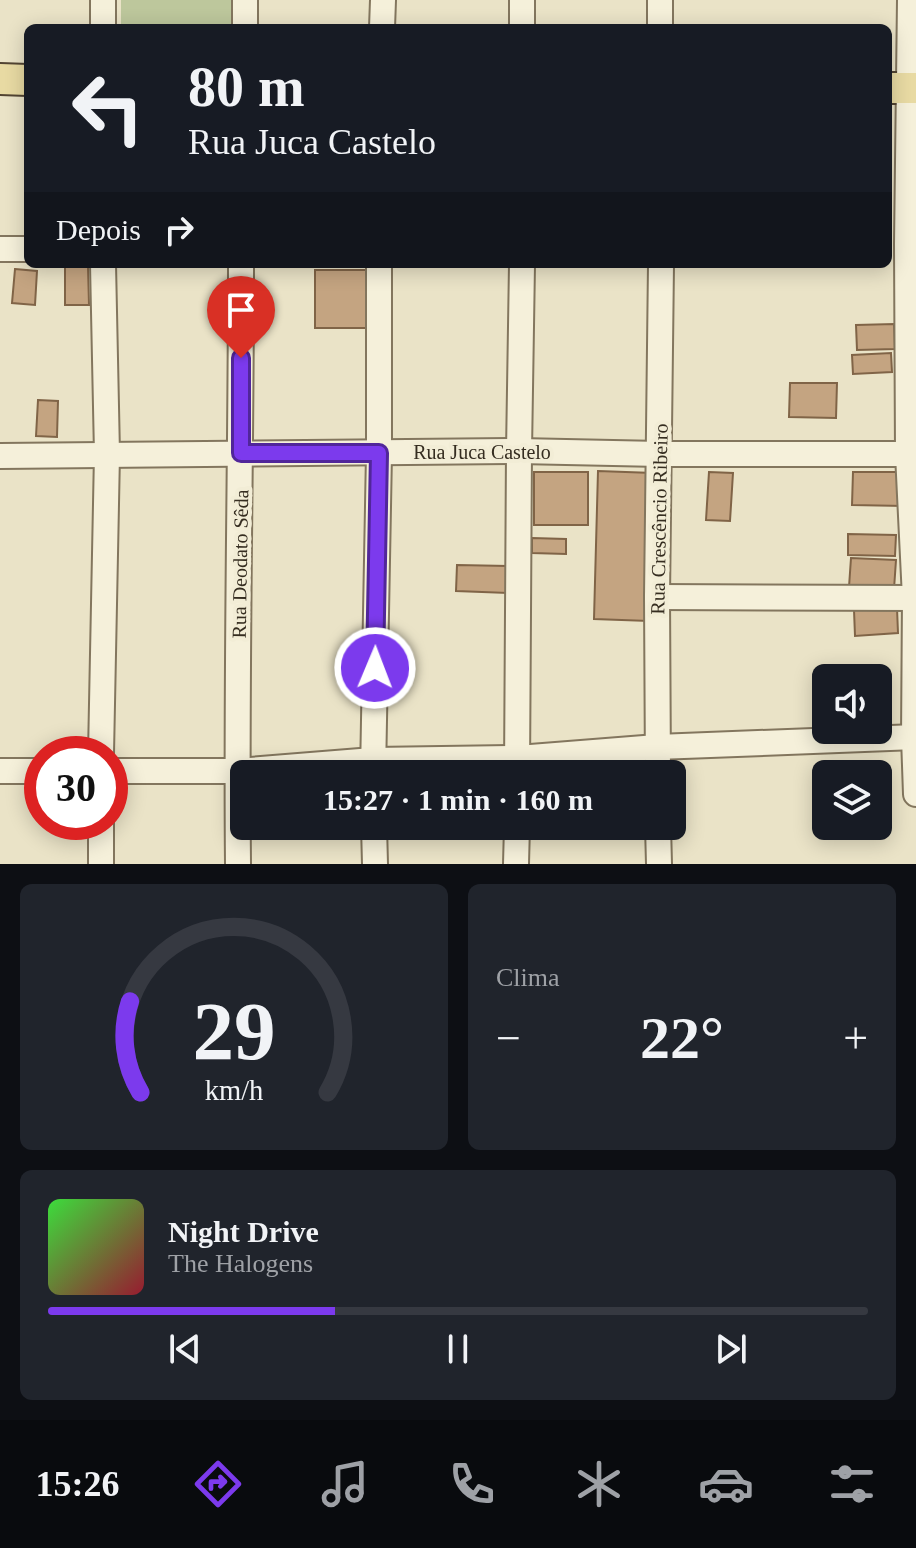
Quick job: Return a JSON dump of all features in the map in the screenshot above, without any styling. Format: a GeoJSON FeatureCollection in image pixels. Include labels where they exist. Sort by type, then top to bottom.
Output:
{"type":"FeatureCollection","features":[{"type":"Feature","properties":{"kind":"main road"},"geometry":{"type":"LineString","coordinates":[[0,79],[24,80]]}},
{"type":"Feature","properties":{"kind":"street"},"geometry":{"type":"LineString","coordinates":[[103,0],[103,24]]}},
{"type":"Feature","properties":{"kind":"street"},"geometry":{"type":"LineString","coordinates":[[245,0],[245,24]]}},
{"type":"Feature","properties":{"kind":"street"},"geometry":{"type":"LineString","coordinates":[[382,24],[383,0]]}},
{"type":"Feature","properties":{"kind":"street"},"geometry":{"type":"LineString","coordinates":[[522,0],[522,24]]}},
{"type":"Feature","properties":{"kind":"street"},"geometry":{"type":"LineString","coordinates":[[660,0],[660,24]]}},
{"type":"Feature","properties":{"kind":"street"},"geometry":{"type":"LineString","coordinates":[[910,0],[905,88],[904,245],[912,454],[916,794]]}},
{"type":"Feature","properties":{"kind":"street"},"geometry":{"type":"LineString","coordinates":[[0,249],[24,249]]}},
{"type":"Feature","properties":{"kind":"street"},"geometry":{"type":"LineString","coordinates":[[101,736],[107,454],[103,268]]}},
{"type":"Feature","properties":{"kind":"street","name":"Rua Deodato Sêda"},"geometry":{"type":"LineString","coordinates":[[237,760],[241,268]]}},
{"type":"Feature","properties":{"kind":"street"},"geometry":{"type":"LineString","coordinates":[[373,760],[379,268]]}},
{"type":"Feature","properties":{"kind":"street"},"geometry":{"type":"LineString","coordinates":[[518,760],[522,268]]}},
{"type":"Feature","properties":{"kind":"street","name":"Rua Crescêncio Ribeiro"},"geometry":{"type":"LineString","coordinates":[[657,760],[661,268]]}},
{"type":"Feature","properties":{"kind":"street","name":"Rua Juca Castelo"},"geometry":{"type":"LineString","coordinates":[[0,456],[519,451],[912,454]]}},
{"type":"Feature","properties":{"kind":"street"},"geometry":{"type":"LineString","coordinates":[[657,597],[915,598]]}},
{"type":"Feature","properties":{"kind":"street"},"geometry":{"type":"LineString","coordinates":[[562,760],[657,747],[915,737]]}},
{"type":"Feature","properties":{"kind":"street"},"geometry":{"type":"LineString","coordinates":[[0,771],[24,771]]}},
{"type":"Feature","properties":{"kind":"street"},"geometry":{"type":"LineString","coordinates":[[128,771],[230,771]]}},
{"type":"Feature","properties":{"kind":"street"},"geometry":{"type":"LineString","coordinates":[[101,840],[101,864]]}},
{"type":"Feature","properties":{"kind":"street","name":"Rua Deodato Sêda"},"geometry":{"type":"LineString","coordinates":[[238,840],[238,864]]}},
{"type":"Feature","properties":{"kind":"street"},"geometry":{"type":"LineString","coordinates":[[374,840],[375,864]]}},
{"type":"Feature","properties":{"kind":"street"},"geometry":{"type":"LineString","coordinates":[[516,864],[517,840]]}},
{"type":"Feature","properties":{"kind":"street"},"geometry":{"type":"LineString","coordinates":[[658,840],[659,864]]}},
{"type":"Feature","properties":{"kind":"green space"},"geometry":{"type":"Polygon","coordinates":[[[121,0],[233,0],[233,24],[121,24],[121,0]]]}},
{"type":"Feature","properties":{"kind":"building"},"geometry":{"type":"Polygon","coordinates":[[[65,268],[88,268],[89,305],[65,305],[65,268]]]}},
{"type":"Feature","properties":{"kind":"building"},"geometry":{"type":"Polygon","coordinates":[[[15,269],[37,271],[35,305],[12,303],[15,269]]]}},
{"type":"Feature","properties":{"kind":"building"},"geometry":{"type":"Polygon","coordinates":[[[315,270],[371,270],[371,328],[315,328],[315,270]]]}},
{"type":"Feature","properties":{"kind":"building"},"geometry":{"type":"Polygon","coordinates":[[[894,324],[895,349],[857,350],[856,325],[894,324]]]}},
{"type":"Feature","properties":{"kind":"building"},"geometry":{"type":"Polygon","coordinates":[[[891,353],[892,372],[853,374],[852,355],[891,353]]]}},
{"type":"Feature","properties":{"kind":"building"},"geometry":{"type":"Polygon","coordinates":[[[790,383],[837,383],[836,418],[789,417],[790,383]]]}},
{"type":"Feature","properties":{"kind":"building"},"geometry":{"type":"Polygon","coordinates":[[[38,400],[58,401],[57,437],[36,436],[38,400]]]}},
{"type":"Feature","properties":{"kind":"building"},"geometry":{"type":"Polygon","coordinates":[[[598,471],[653,473],[649,621],[594,619],[598,471]]]}},
{"type":"Feature","properties":{"kind":"building"},"geometry":{"type":"Polygon","coordinates":[[[534,472],[588,472],[588,525],[534,525],[534,472]]]}},
{"type":"Feature","properties":{"kind":"building"},"geometry":{"type":"Polygon","coordinates":[[[709,472],[733,473],[730,521],[706,520],[709,472]]]}},
{"type":"Feature","properties":{"kind":"building"},"geometry":{"type":"Polygon","coordinates":[[[853,472],[904,472],[904,506],[852,505],[853,472]]]}},
{"type":"Feature","properties":{"kind":"building"},"geometry":{"type":"Polygon","coordinates":[[[848,534],[896,535],[895,556],[848,555],[848,534]]]}},
{"type":"Feature","properties":{"kind":"building"},"geometry":{"type":"Polygon","coordinates":[[[532,538],[566,539],[566,554],[532,553],[532,538]]]}},
{"type":"Feature","properties":{"kind":"building"},"geometry":{"type":"Polygon","coordinates":[[[851,558],[896,560],[894,589],[849,587],[851,558]]]}},
{"type":"Feature","properties":{"kind":"building"},"geometry":{"type":"Polygon","coordinates":[[[457,565],[508,566],[508,593],[456,591],[457,565]]]}},
{"type":"Feature","properties":{"kind":"building"},"geometry":{"type":"Polygon","coordinates":[[[897,608],[898,633],[855,636],[854,610],[897,608]]]}},
{"type":"Feature","properties":{"kind":"route"},"geometry":{"type":"LineString","coordinates":[[241,358],[241,453],[379,453],[375,668]]}}]}
